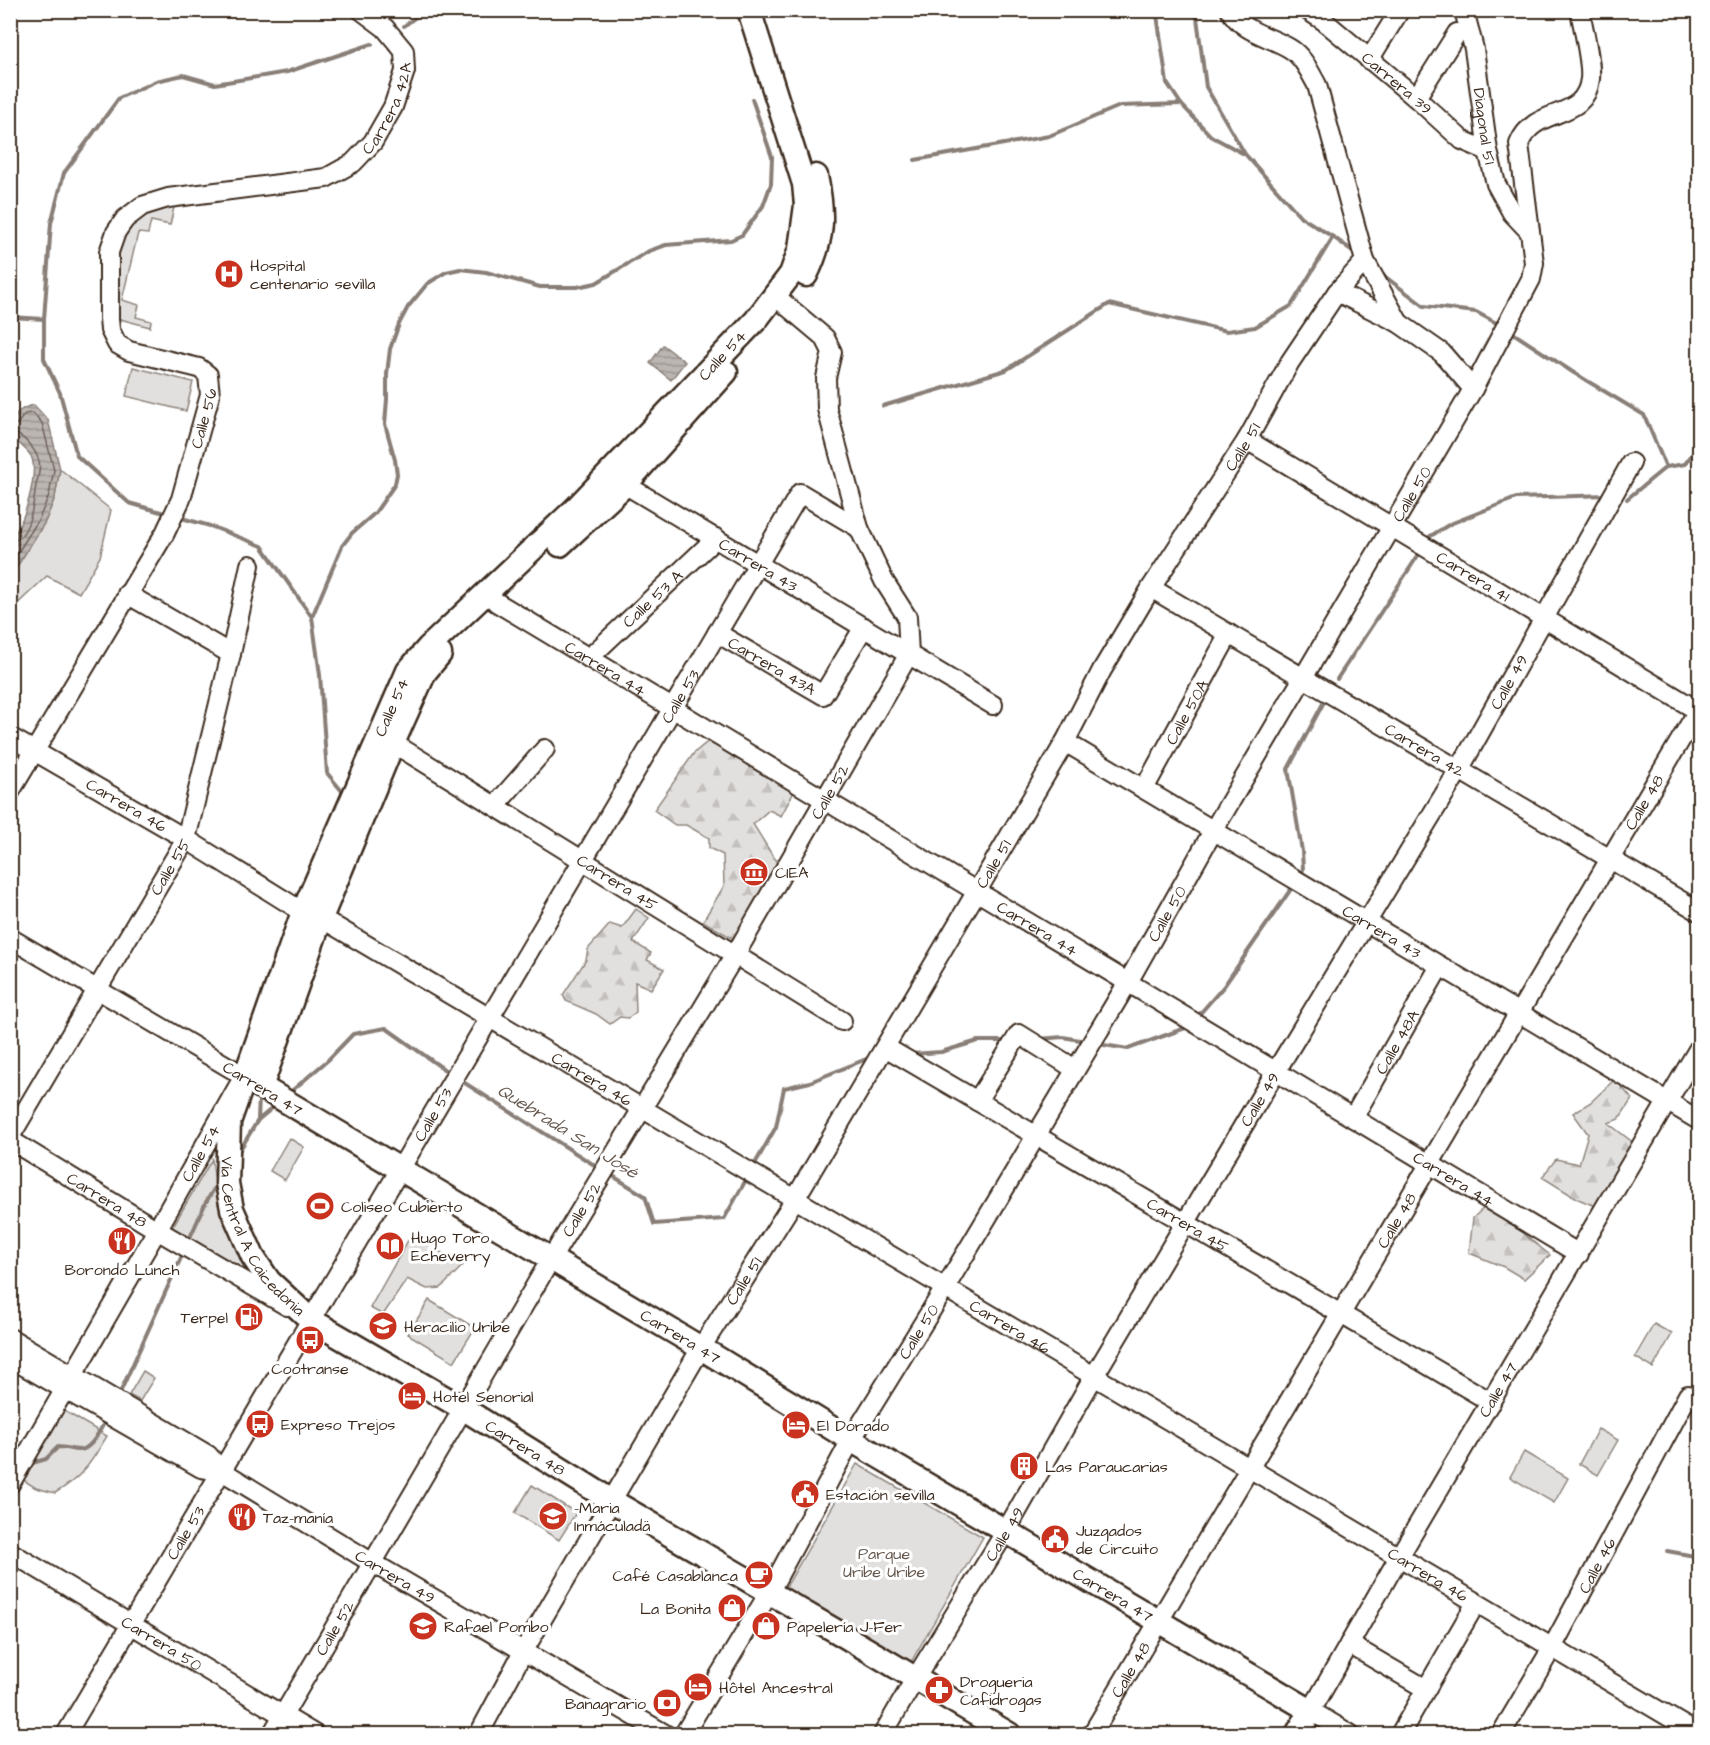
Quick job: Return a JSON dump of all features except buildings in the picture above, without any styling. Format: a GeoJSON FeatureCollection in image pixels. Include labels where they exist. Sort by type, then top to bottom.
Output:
{"type":"FeatureCollection","features":[{"type":"Feature","properties":{"kind":"main road","name":"Calle 54"},"geometry":{"type":"LineString","coordinates":[[749,10],[804,184],[806,205],[800,249],[779,300]]}},
{"type":"Feature","properties":{"kind":"main road","name":"Calle 54"},"geometry":{"type":"LineString","coordinates":[[312,915],[425,672],[444,650],[496,602],[617,479],[779,300],[807,273],[821,234],[822,205],[815,173],[763,10]]}},
{"type":"Feature","properties":{"kind":"main road","name":"Calle 54"},"geometry":{"type":"LineString","coordinates":[[252,1082],[312,915],[408,671],[437,639],[617,479]]}},
{"type":"Feature","properties":{"kind":"main road","name":"Carrera 47"},"geometry":{"type":"LineString","coordinates":[[252,1082],[701,1348],[851,1440],[1311,1711]]}},
{"type":"Feature","properties":{"kind":"main road","name":"Vía Central A Caicedonia"},"geometry":{"type":"LineString","coordinates":[[252,1082],[229,1122],[228,1183],[232,1209],[253,1257],[269,1281],[311,1320]]}},
{"type":"Feature","properties":{"kind":"main road","name":"Carrera 48"},"geometry":{"type":"LineString","coordinates":[[311,1320],[464,1409],[612,1501],[1009,1734]]}},
{"type":"Feature","properties":{"kind":"main road","name":"Calle 47"},"geometry":{"type":"LineString","coordinates":[[1297,1734],[1311,1711]]}},
{"type":"Feature","properties":{"kind":"street","name":"Carrera 42A"},"geometry":{"type":"LineString","coordinates":[[338,172],[353,163],[373,142],[393,107],[405,71],[404,51],[385,28],[361,10]]}},
{"type":"Feature","properties":{"kind":"street"},"geometry":{"type":"LineString","coordinates":[[1230,10],[1234,17],[1250,30],[1291,49],[1307,66],[1317,85],[1365,261],[1399,322]]}},
{"type":"Feature","properties":{"kind":"street","name":"Carrera 39"},"geometry":{"type":"LineString","coordinates":[[1307,10],[1327,16],[1369,60],[1416,98],[1462,140],[1488,151]]}},
{"type":"Feature","properties":{"kind":"street"},"geometry":{"type":"LineString","coordinates":[[1369,60],[1400,10]]}},
{"type":"Feature","properties":{"kind":"street","name":"Diagonal 51"},"geometry":{"type":"LineString","coordinates":[[1464,10],[1474,49],[1488,151],[1496,184],[1512,213],[1530,232]]}},
{"type":"Feature","properties":{"kind":"street","name":"Calle 50"},"geometry":{"type":"LineString","coordinates":[[684,1734],[769,1593],[851,1440],[1128,982],[1213,831],[1473,389],[1532,279],[1534,263],[1520,144],[1524,132],[1533,123],[1576,106],[1584,96],[1590,79],[1580,10]]}},
{"type":"Feature","properties":{"kind":"street"},"geometry":{"type":"LineString","coordinates":[[1416,98],[1457,33]]}},
{"type":"Feature","properties":{"kind":"street","name":"Calle 56"},"geometry":{"type":"LineString","coordinates":[[10,792],[165,533],[181,499],[210,395],[208,375],[199,368],[129,351],[117,344],[110,330],[109,318],[109,252],[116,232],[125,219],[142,206],[168,198],[326,178],[338,172]]}},
{"type":"Feature","properties":{"kind":"street","name":"Calle 51"},"geometry":{"type":"LineString","coordinates":[[479,1734],[524,1652],[701,1348],[795,1199],[978,892],[1065,742],[1102,670],[1151,588],[1247,440],[1290,362],[1337,292],[1365,261]]}},
{"type":"Feature","properties":{"kind":"street"},"geometry":{"type":"LineString","coordinates":[[1337,292],[1399,322],[1442,353],[1473,389]]}},
{"type":"Feature","properties":{"kind":"street"},"geometry":{"type":"LineString","coordinates":[[779,300],[825,338],[832,352],[826,378],[827,409],[859,528],[884,581],[907,617],[909,654]]}},
{"type":"Feature","properties":{"kind":"street","name":"Carrera 41"},"geometry":{"type":"LineString","coordinates":[[1247,440],[1699,710]]}},
{"type":"Feature","properties":{"kind":"street","name":"Calle 49"},"geometry":{"type":"LineString","coordinates":[[884,1734],[1006,1531],[1094,1376],[1459,770],[1631,463]]}},
{"type":"Feature","properties":{"kind":"street","name":"Carrera 43"},"geometry":{"type":"LineString","coordinates":[[617,479],[993,705]]}},
{"type":"Feature","properties":{"kind":"street","name":"Calle 53"},"geometry":{"type":"LineString","coordinates":[[66,1734],[800,493],[859,528]]}},
{"type":"Feature","properties":{"kind":"street","name":"Calle 53 A"},"geometry":{"type":"LineString","coordinates":[[589,658],[716,538]]}},
{"type":"Feature","properties":{"kind":"street","name":"Calle 55"},"geometry":{"type":"LineString","coordinates":[[10,1139],[186,839],[250,565]]}},
{"type":"Feature","properties":{"kind":"street","name":"Carrera 42"},"geometry":{"type":"LineString","coordinates":[[1151,588],[1700,912]]}},
{"type":"Feature","properties":{"kind":"street"},"geometry":{"type":"LineString","coordinates":[[127,594],[231,654]]}},
{"type":"Feature","properties":{"kind":"street","name":"Carrera 44"},"geometry":{"type":"LineString","coordinates":[[496,602],[1579,1254]]}},
{"type":"Feature","properties":{"kind":"street","name":"Carrera 43A"},"geometry":{"type":"LineString","coordinates":[[717,633],[823,695],[864,627]]}},
{"type":"Feature","properties":{"kind":"street","name":"Calle 50A"},"geometry":{"type":"LineString","coordinates":[[1144,789],[1228,634]]}},
{"type":"Feature","properties":{"kind":"street","name":"Calle 52"},"geometry":{"type":"LineString","coordinates":[[272,1734],[551,1259],[735,955],[909,654]]}},
{"type":"Feature","properties":{"kind":"street","name":"Calle 48"},"geometry":{"type":"LineString","coordinates":[[1092,1734],[1699,710]]}},
{"type":"Feature","properties":{"kind":"street","name":"Carrera 46"},"geometry":{"type":"LineString","coordinates":[[10,737],[490,1018],[1698,1734]]}},
{"type":"Feature","properties":{"kind":"street","name":"Carrera 43"},"geometry":{"type":"LineString","coordinates":[[1065,742],[1700,1121]]}},
{"type":"Feature","properties":{"kind":"street","name":"Carrera 45"},"geometry":{"type":"LineString","coordinates":[[393,743],[842,1021]]}},
{"type":"Feature","properties":{"kind":"street"},"geometry":{"type":"LineString","coordinates":[[495,806],[545,749]]}},
{"type":"Feature","properties":{"kind":"street","name":"Carrera 47"},"geometry":{"type":"LineString","coordinates":[[10,938],[252,1082]]}},
{"type":"Feature","properties":{"kind":"street","name":"Calle 48A"},"geometry":{"type":"LineString","coordinates":[[1353,1118],[1440,966]]}},
{"type":"Feature","properties":{"kind":"street"},"geometry":{"type":"LineString","coordinates":[[976,1101],[1019,1034],[1075,1069]]}},
{"type":"Feature","properties":{"kind":"street","name":"Calle 47"},"geometry":{"type":"LineString","coordinates":[[1311,1711],[1700,1046]]}},
{"type":"Feature","properties":{"kind":"street","name":"Carrera 45"},"geometry":{"type":"LineString","coordinates":[[885,1047],[1491,1402]]}},
{"type":"Feature","properties":{"kind":"street","name":"Calle 54"},"geometry":{"type":"LineString","coordinates":[[10,1484],[157,1230],[252,1082]]}},
{"type":"Feature","properties":{"kind":"street","name":"Carrera 48"},"geometry":{"type":"LineString","coordinates":[[10,1139],[157,1230],[311,1320]]}},
{"type":"Feature","properties":{"kind":"street","name":"Carrera 49"},"geometry":{"type":"LineString","coordinates":[[10,1338],[69,1383]]}},
{"type":"Feature","properties":{"kind":"street","name":"Carrera 49"},"geometry":{"type":"LineString","coordinates":[[10,1358],[69,1383],[208,1455],[222,1472],[665,1734]]}},
{"type":"Feature","properties":{"kind":"street","name":"Calle 46"},"geometry":{"type":"LineString","coordinates":[[1501,1734],[1552,1648],[1688,1395]]}},
{"type":"Feature","properties":{"kind":"street","name":"Carrera 50"},"geometry":{"type":"LineString","coordinates":[[10,1552],[314,1734]]}},
{"type":"Feature","properties":{"kind":"street"},"geometry":{"type":"LineString","coordinates":[[1400,1734],[1476,1603]]}},
{"type":"Feature","properties":{"kind":"street"},"geometry":{"type":"LineString","coordinates":[[1349,1644],[1426,1689]]}},
{"type":"Feature","properties":{"kind":"street","name":"Carrera 47"},"geometry":{"type":"LineString","coordinates":[[1311,1711],[1350,1734]]}},
{"type":"Feature","properties":{"kind":"green space"},"geometry":{"type":"Polygon","coordinates":[[[175,203],[170,225],[151,221],[148,234],[138,233],[122,300],[139,305],[136,317],[151,321],[150,327],[120,319],[111,310],[114,266],[123,234],[136,220],[175,203]]]}},
{"type":"Feature","properties":{"kind":"green space"},"geometry":{"type":"Polygon","coordinates":[[[133,367],[193,382],[186,411],[126,396],[133,367]]]}},
{"type":"Feature","properties":{"kind":"green space"},"geometry":{"type":"Polygon","coordinates":[[[60,469],[111,510],[100,557],[79,593],[47,576],[11,610],[11,576],[45,522],[55,497],[60,469]]]}},
{"type":"Feature","properties":{"kind":"green space"},"geometry":{"type":"Polygon","coordinates":[[[711,739],[795,790],[781,816],[769,810],[753,824],[782,871],[737,941],[703,921],[724,886],[723,855],[709,848],[709,838],[686,825],[675,825],[654,810],[694,753],[711,739]]]}},
{"type":"Feature","properties":{"kind":"green space"},"geometry":{"type":"Polygon","coordinates":[[[636,909],[649,918],[633,942],[651,953],[647,960],[664,969],[651,989],[635,982],[636,1012],[628,1018],[620,1017],[610,1024],[596,1014],[566,1001],[563,995],[586,960],[588,949],[610,924],[622,928],[636,909]]]}},
{"type":"Feature","properties":{"kind":"green space"},"geometry":{"type":"Polygon","coordinates":[[[1615,1079],[1632,1099],[1619,1119],[1608,1123],[1635,1144],[1604,1210],[1576,1198],[1542,1177],[1556,1159],[1579,1164],[1588,1134],[1573,1113],[1591,1102],[1615,1079]]]}},
{"type":"Feature","properties":{"kind":"green space"},"geometry":{"type":"Polygon","coordinates":[[[289,1138],[304,1147],[285,1180],[270,1171],[289,1138]]]}},
{"type":"Feature","properties":{"kind":"green space"},"geometry":{"type":"Polygon","coordinates":[[[212,1159],[225,1221],[252,1278],[169,1233],[212,1159]]]}},
{"type":"Feature","properties":{"kind":"green space"},"geometry":{"type":"Polygon","coordinates":[[[1491,1201],[1550,1255],[1524,1279],[1504,1267],[1469,1253],[1473,1218],[1491,1201]]]}},
{"type":"Feature","properties":{"kind":"green space"},"geometry":{"type":"Polygon","coordinates":[[[411,1235],[452,1259],[457,1258],[466,1262],[441,1288],[427,1289],[407,1279],[383,1315],[370,1308],[411,1235]]]}},
{"type":"Feature","properties":{"kind":"green space"},"geometry":{"type":"Polygon","coordinates":[[[429,1300],[475,1328],[454,1362],[408,1334],[429,1300]]]}},
{"type":"Feature","properties":{"kind":"green space"},"geometry":{"type":"Polygon","coordinates":[[[1654,1324],[1672,1334],[1653,1368],[1635,1357],[1654,1324]]]}},
{"type":"Feature","properties":{"kind":"green space"},"geometry":{"type":"Polygon","coordinates":[[[143,1371],[154,1378],[140,1401],[129,1395],[143,1371]]]}},
{"type":"Feature","properties":{"kind":"green space"},"geometry":{"type":"Polygon","coordinates":[[[61,1409],[107,1436],[86,1468],[55,1493],[36,1488],[20,1478],[61,1409]]]}},
{"type":"Feature","properties":{"kind":"green space"},"geometry":{"type":"Polygon","coordinates":[[[1598,1429],[1618,1440],[1598,1475],[1579,1464],[1598,1429]]]}},
{"type":"Feature","properties":{"kind":"green space"},"geometry":{"type":"Polygon","coordinates":[[[1524,1452],[1568,1478],[1554,1503],[1510,1477],[1524,1452]]]}},
{"type":"Feature","properties":{"kind":"green space","name":"Parque Uribe Uribe"},"geometry":{"type":"Polygon","coordinates":[[[857,1464],[983,1537],[911,1662],[785,1589],[857,1464]]]}},
{"type":"Feature","properties":{"kind":"green space"},"geometry":{"type":"Polygon","coordinates":[[[532,1485],[576,1513],[559,1540],[515,1513],[532,1485]]]}},
{"type":"Feature","properties":{"kind":"water"},"geometry":{"type":"Polygon","coordinates":[[[663,345],[685,362],[671,380],[650,363],[663,345]]]}},
{"type":"Feature","properties":{"kind":"water"},"geometry":{"type":"Polygon","coordinates":[[[34,405],[48,420],[60,469],[55,497],[45,522],[11,576],[11,538],[21,523],[29,499],[33,474],[31,456],[11,436],[12,424],[15,415],[34,405]]]}},
{"type":"Feature","properties":{"kind":"waterway"},"geometry":{"type":"LineString","coordinates":[[404,26],[425,10]]}},
{"type":"Feature","properties":{"kind":"waterway"},"geometry":{"type":"LineString","coordinates":[[1152,10],[1157,15],[1167,83],[1181,104],[1211,136],[1244,154]]}},
{"type":"Feature","properties":{"kind":"waterway"},"geometry":{"type":"LineString","coordinates":[[1196,10],[1206,87],[1245,154],[1301,217],[1357,254]]}},
{"type":"Feature","properties":{"kind":"waterway"},"geometry":{"type":"LineString","coordinates":[[168,514],[129,503],[77,456],[60,393],[44,359],[44,319],[51,223],[64,173],[119,98],[156,81],[183,75],[215,84],[287,72],[372,44]]}},
{"type":"Feature","properties":{"kind":"waterway"},"geometry":{"type":"LineString","coordinates":[[346,796],[327,773],[320,675],[312,617],[342,546],[352,533],[375,513],[395,484],[397,474],[395,460],[385,424],[387,374],[390,349],[408,307],[427,284],[446,272],[460,269],[486,272],[540,287],[577,287],[596,283],[649,251],[666,245],[731,240],[742,235],[763,206],[771,184],[772,157],[752,99]]}},
{"type":"Feature","properties":{"kind":"waterway"},"geometry":{"type":"LineString","coordinates":[[915,160],[1049,136],[1120,106],[1181,104]]}},
{"type":"Feature","properties":{"kind":"waterway"},"geometry":{"type":"LineString","coordinates":[[883,406],[1006,370],[1109,304],[1227,331],[1255,327],[1291,306],[1333,237]]}},
{"type":"Feature","properties":{"kind":"waterway"},"geometry":{"type":"LineString","coordinates":[[1379,272],[1424,306],[1476,312],[1500,325]]}},
{"type":"Feature","properties":{"kind":"waterway"},"geometry":{"type":"LineString","coordinates":[[10,317],[44,319]]}},
{"type":"Feature","properties":{"kind":"waterway"},"geometry":{"type":"LineString","coordinates":[[1510,331],[1644,415],[1666,467]]}},
{"type":"Feature","properties":{"kind":"waterway","name":"Quebrada San José"},"geometry":{"type":"LineString","coordinates":[[1627,499],[1666,467],[1685,464],[1694,452],[1700,454]]}},
{"type":"Feature","properties":{"kind":"waterway","name":"Quebrada San José"},"geometry":{"type":"LineString","coordinates":[[1429,537],[1450,524],[1516,498],[1607,495]]}},
{"type":"Feature","properties":{"kind":"waterway"},"geometry":{"type":"LineString","coordinates":[[178,517],[210,526],[262,546],[312,617]]}},
{"type":"Feature","properties":{"kind":"waterway","name":"Quebrada San José"},"geometry":{"type":"LineString","coordinates":[[1337,679],[1421,551]]}},
{"type":"Feature","properties":{"kind":"waterway","name":"Quebrada San José"},"geometry":{"type":"LineString","coordinates":[[1303,870],[1302,851],[1288,769],[1326,698]]}},
{"type":"Feature","properties":{"kind":"waterway","name":"Quebrada San José"},"geometry":{"type":"LineString","coordinates":[[1197,1017],[1224,986],[1291,889]]}},
{"type":"Feature","properties":{"kind":"waterway","name":"Quebrada San José"},"geometry":{"type":"LineString","coordinates":[[1098,1044],[1128,1049],[1188,1027]]}},
{"type":"Feature","properties":{"kind":"waterway","name":"Quebrada San José"},"geometry":{"type":"LineString","coordinates":[[288,1094],[328,1060],[353,1034],[386,1028],[452,1075]]}},
{"type":"Feature","properties":{"kind":"waterway","name":"Quebrada San José"},"geometry":{"type":"LineString","coordinates":[[1039,1039],[1063,1037],[1085,1041]]}},
{"type":"Feature","properties":{"kind":"waterway","name":"Quebrada San José"},"geometry":{"type":"LineString","coordinates":[[912,1054],[941,1052],[978,1041],[1008,1041]]}},
{"type":"Feature","properties":{"kind":"waterway","name":"Quebrada San José"},"geometry":{"type":"LineString","coordinates":[[752,1169],[776,1127],[784,1088],[810,1082],[871,1057]]}},
{"type":"Feature","properties":{"kind":"waterway","name":"Quebrada San José"},"geometry":{"type":"LineString","coordinates":[[460,1080],[599,1168]]}},
{"type":"Feature","properties":{"kind":"waterway"},"geometry":{"type":"LineString","coordinates":[[258,1120],[259,1096]]}},
{"type":"Feature","properties":{"kind":"waterway","name":"Quebrada San José"},"geometry":{"type":"LineString","coordinates":[[238,1153],[258,1120],[276,1105]]}},
{"type":"Feature","properties":{"kind":"waterway","name":"Quebrada San José"},"geometry":{"type":"LineString","coordinates":[[608,1173],[645,1196],[654,1224],[724,1219],[747,1178]]}},
{"type":"Feature","properties":{"kind":"waterway","name":"Quebrada San José"},"geometry":{"type":"LineString","coordinates":[[188,1242],[217,1184]]}},
{"type":"Feature","properties":{"kind":"waterway","name":"Quebrada San José"},"geometry":{"type":"LineString","coordinates":[[119,1395],[184,1251]]}},
{"type":"Feature","properties":{"kind":"waterway"},"geometry":{"type":"LineString","coordinates":[[29,1464],[46,1459],[58,1447],[76,1450],[88,1447],[106,1420]]}},
{"type":"Feature","properties":{"kind":"waterway"},"geometry":{"type":"LineString","coordinates":[[1667,1551],[1700,1557]]}},
{"type":"Feature","properties":{"kind":"place","name":"Hospital centenario sevilla"},"geometry":{"type":"Point","coordinates":[229,274]}},
{"type":"Feature","properties":{"kind":"place","name":"CIEA"},"geometry":{"type":"Point","coordinates":[754,872]}},
{"type":"Feature","properties":{"kind":"place","name":"Coliseo Cubierto"},"geometry":{"type":"Point","coordinates":[320,1206]}},
{"type":"Feature","properties":{"kind":"place","name":"Borondo Lunch"},"geometry":{"type":"Point","coordinates":[122,1241]}},
{"type":"Feature","properties":{"kind":"place","name":"Hugo Toro Echeverry"},"geometry":{"type":"Point","coordinates":[390,1246]}},
{"type":"Feature","properties":{"kind":"place","name":"Terpel"},"geometry":{"type":"Point","coordinates":[249,1317]}},
{"type":"Feature","properties":{"kind":"place","name":"Heracilio Uribe"},"geometry":{"type":"Point","coordinates":[383,1326]}},
{"type":"Feature","properties":{"kind":"place","name":"Cootranse"},"geometry":{"type":"Point","coordinates":[310,1340]}},
{"type":"Feature","properties":{"kind":"place","name":"Hotel Senorial"},"geometry":{"type":"Point","coordinates":[412,1396]}},
{"type":"Feature","properties":{"kind":"place","name":"Expreso Trejos"},"geometry":{"type":"Point","coordinates":[260,1424]}},
{"type":"Feature","properties":{"kind":"place","name":"El Dorado"},"geometry":{"type":"Point","coordinates":[796,1425]}},
{"type":"Feature","properties":{"kind":"place","name":"Las Paraucarias"},"geometry":{"type":"Point","coordinates":[1024,1466]}},
{"type":"Feature","properties":{"kind":"place","name":"Estación sevilla"},"geometry":{"type":"Point","coordinates":[805,1494]}},
{"type":"Feature","properties":{"kind":"place","name":"-Maria Inmáculadä"},"geometry":{"type":"Point","coordinates":[553,1516]}},
{"type":"Feature","properties":{"kind":"place","name":"Taz-manía"},"geometry":{"type":"Point","coordinates":[242,1517]}},
{"type":"Feature","properties":{"kind":"place","name":"Juzgados de Circuito"},"geometry":{"type":"Point","coordinates":[1055,1539]}},
{"type":"Feature","properties":{"kind":"place","name":"Café Casablanca"},"geometry":{"type":"Point","coordinates":[759,1575]}},
{"type":"Feature","properties":{"kind":"place","name":"La Bonita"},"geometry":{"type":"Point","coordinates":[732,1608]}},
{"type":"Feature","properties":{"kind":"place","name":"Rafael Pombo"},"geometry":{"type":"Point","coordinates":[423,1626]}},
{"type":"Feature","properties":{"kind":"place","name":"Papelería J-Fer"},"geometry":{"type":"Point","coordinates":[766,1626]}},
{"type":"Feature","properties":{"kind":"place","name":"Hôtel Ancestral"},"geometry":{"type":"Point","coordinates":[698,1687]}},
{"type":"Feature","properties":{"kind":"place","name":"Drogueria Cafidrogas"},"geometry":{"type":"Point","coordinates":[939,1690]}},
{"type":"Feature","properties":{"kind":"place","name":"Banagrario"},"geometry":{"type":"Point","coordinates":[667,1703]}}]}
